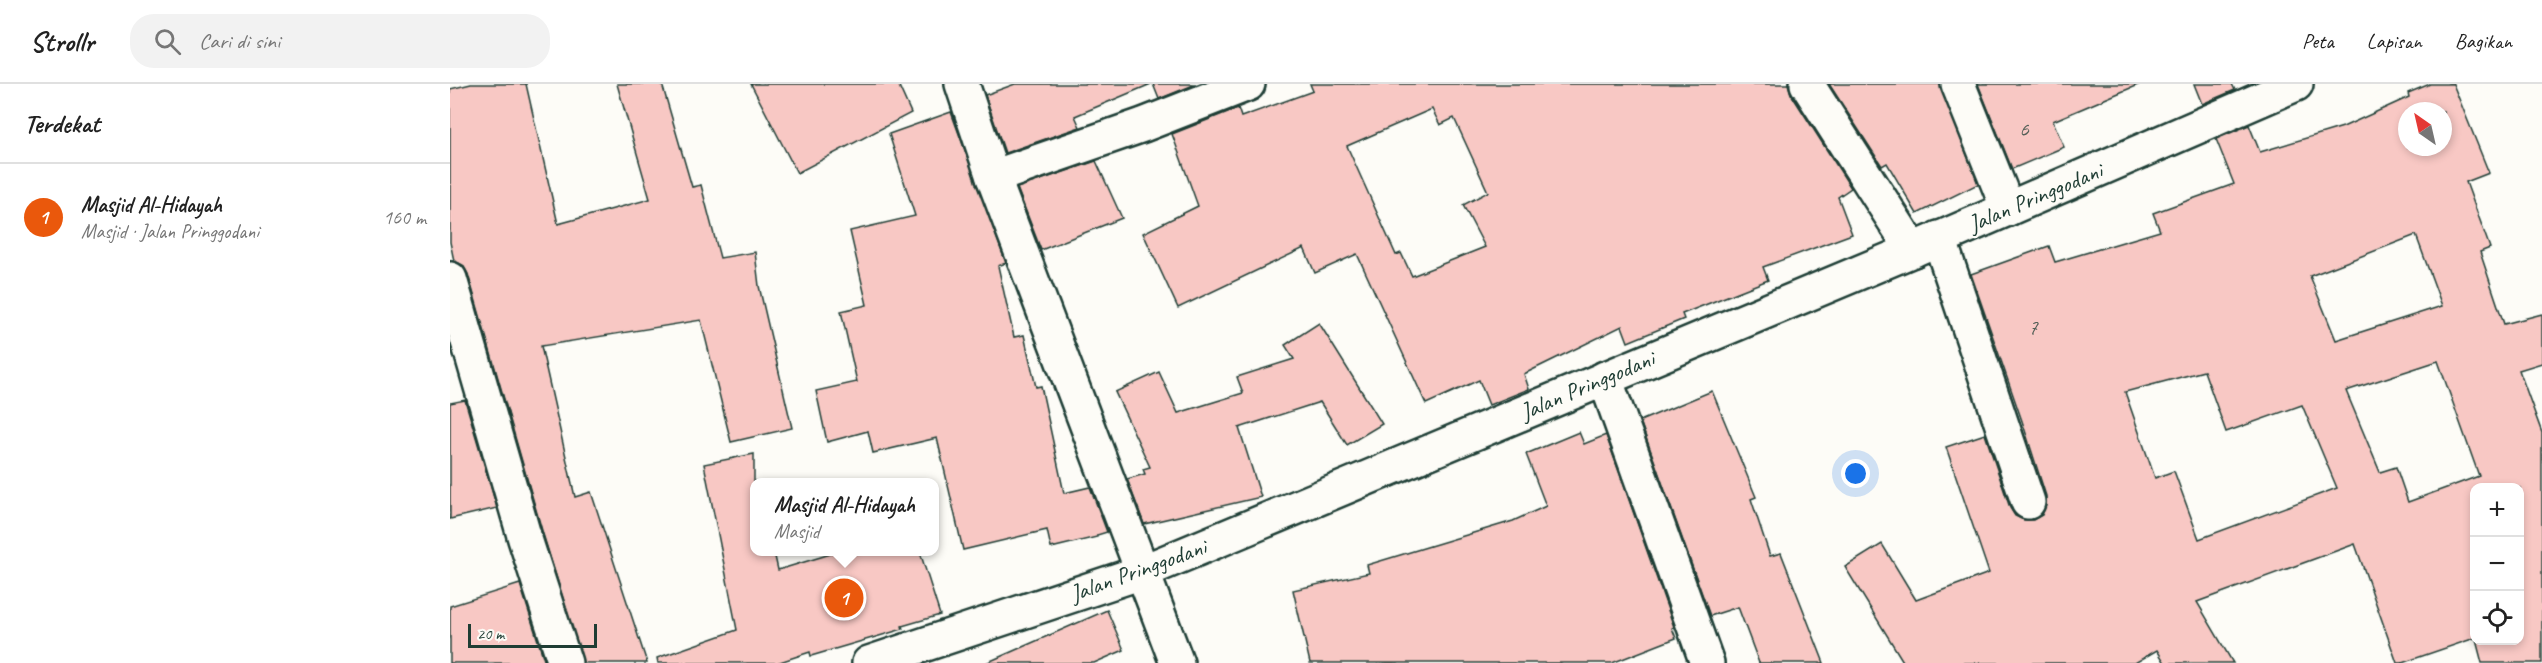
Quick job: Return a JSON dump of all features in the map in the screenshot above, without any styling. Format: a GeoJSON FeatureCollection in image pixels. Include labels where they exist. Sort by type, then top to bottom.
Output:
{"type":"FeatureCollection","features":[{"type":"Feature","properties":{"kind":"street"},"geometry":{"type":"LineString","coordinates":[[962,84],[993,177],[1177,663]]}},
{"type":"Feature","properties":{"kind":"street"},"geometry":{"type":"LineString","coordinates":[[993,177],[1143,125],[1248,84]]}},
{"type":"Feature","properties":{"kind":"street"},"geometry":{"type":"LineString","coordinates":[[1807,84],[1926,244],[2028,502]]}},
{"type":"Feature","properties":{"kind":"street"},"geometry":{"type":"LineString","coordinates":[[1958,84],[2008,209]]}},
{"type":"Feature","properties":{"kind":"street","name":"Jalan Pringgodani"},"geometry":{"type":"LineString","coordinates":[[869,663],[1143,572],[1926,244],[2296,84]]}},
{"type":"Feature","properties":{"kind":"street"},"geometry":{"type":"LineString","coordinates":[[450,279],[525,539],[565,663]]}},
{"type":"Feature","properties":{"kind":"street"},"geometry":{"type":"LineString","coordinates":[[1605,378],[1707,663]]}},
{"type":"Feature","properties":{"kind":"building"},"geometry":{"type":"Polygon","coordinates":[[[471,84],[526,84],[558,224],[650,199],[617,84],[662,84],[692,187],[701,185],[720,258],[755,252],[759,286],[792,428],[731,442],[701,320],[541,346],[575,497],[591,492],[647,663],[583,663],[468,274],[463,265],[454,261],[450,242],[450,89],[471,84]]]}},
{"type":"Feature","properties":{"kind":"building"},"geometry":{"type":"Polygon","coordinates":[[[751,84],[898,84],[911,113],[797,173],[751,84]]]}},
{"type":"Feature","properties":{"kind":"building"},"geometry":{"type":"Polygon","coordinates":[[[1015,84],[1151,84],[1075,116],[1080,127],[1005,153],[985,95],[1015,84]]]}},
{"type":"Feature","properties":{"kind":"building"},"geometry":{"type":"Polygon","coordinates":[[[1153,84],[1196,84],[1159,99],[1153,84]]]}},
{"type":"Feature","properties":{"kind":"building"},"geometry":{"type":"Polygon","coordinates":[[[1310,84],[1788,84],[1791,94],[1851,188],[1838,197],[1852,234],[1763,267],[1768,280],[1682,314],[1684,319],[1628,342],[1622,326],[1524,374],[1529,389],[1489,405],[1479,380],[1426,404],[1357,254],[1315,273],[1304,248],[1178,308],[1143,233],[1198,206],[1172,134],[1238,108],[1241,117],[1313,91],[1310,84]],[[1432,109],[1347,146],[1396,255],[1401,253],[1412,276],[1485,247],[1463,205],[1488,192],[1454,118],[1440,125],[1432,109]]]}},
{"type":"Feature","properties":{"kind":"building"},"geometry":{"type":"Polygon","coordinates":[[[1829,84],[1940,84],[1978,184],[1917,214],[1887,163],[1882,166],[1829,84]]]}},
{"type":"Feature","properties":{"kind":"building"},"geometry":{"type":"Polygon","coordinates":[[[1978,84],[2140,84],[2053,121],[2064,147],[2012,169],[1978,84]]]}},
{"type":"Feature","properties":{"kind":"building"},"geometry":{"type":"Polygon","coordinates":[[[2194,84],[2232,84],[2235,90],[2202,104],[2194,84]]]}},
{"type":"Feature","properties":{"kind":"building"},"geometry":{"type":"Polygon","coordinates":[[[2430,84],[2453,84],[2489,173],[2466,182],[2490,248],[2480,252],[2504,324],[2542,314],[2542,363],[2519,370],[2542,433],[2542,663],[2482,663],[2477,645],[2524,645],[2524,483],[2470,483],[2470,640],[2402,663],[2397,663],[2355,544],[2197,602],[2233,663],[2165,663],[2157,650],[2135,663],[1904,663],[1845,567],[1882,544],[1916,600],[1989,573],[1946,447],[1985,434],[2010,508],[2015,516],[2024,520],[2033,520],[2042,515],[2046,505],[2046,496],[2022,421],[1971,274],[2049,246],[2055,262],[2160,231],[2153,213],[2234,184],[2216,139],[2249,125],[2260,152],[2343,127],[2398,102],[2409,97],[2408,93],[2430,84]],[[2416,235],[2310,276],[2336,340],[2442,306],[2416,235]],[[2438,361],[2346,391],[2380,472],[2396,467],[2408,502],[2479,476],[2438,361]],[[2204,371],[2125,392],[2155,478],[2174,471],[2199,539],[2337,488],[2302,405],[2226,432],[2204,371]]]}},
{"type":"Feature","properties":{"kind":"building"},"geometry":{"type":"Polygon","coordinates":[[[951,112],[1006,263],[998,266],[1014,337],[1024,335],[1036,387],[1041,386],[1064,493],[1090,487],[1107,532],[1097,537],[1051,548],[1047,530],[963,550],[937,438],[873,453],[868,431],[827,442],[816,391],[857,382],[841,311],[867,305],[850,231],[915,216],[889,134],[951,112]]]}},
{"type":"Feature","properties":{"kind":"building"},"geometry":{"type":"Polygon","coordinates":[[[1096,161],[1122,218],[1041,250],[1017,188],[1096,161]]]}},
{"type":"Feature","properties":{"kind":"building"},"geometry":{"type":"Polygon","coordinates":[[[1319,323],[1382,424],[1347,445],[1320,402],[1239,428],[1261,497],[1144,524],[1127,479],[1145,474],[1143,469],[1150,467],[1115,392],[1159,372],[1178,413],[1243,393],[1237,377],[1294,359],[1285,345],[1319,323]]]}},
{"type":"Feature","properties":{"kind":"building"},"geometry":{"type":"Polygon","coordinates":[[[1712,391],[1756,497],[1751,499],[1770,556],[1781,553],[1824,663],[1759,663],[1738,607],[1710,616],[1640,421],[1712,391]]]}},
{"type":"Feature","properties":{"kind":"building"},"geometry":{"type":"Polygon","coordinates":[[[465,400],[497,508],[450,519],[450,403],[465,400]]]}},
{"type":"Feature","properties":{"kind":"building"},"geometry":{"type":"Polygon","coordinates":[[[1579,432],[1584,444],[1606,435],[1676,638],[1612,663],[1310,663],[1293,590],[1369,573],[1367,565],[1513,521],[1546,506],[1526,454],[1579,432]]]}},
{"type":"Feature","properties":{"kind":"building"},"geometry":{"type":"Polygon","coordinates":[[[754,454],[754,478],[750,478],[750,556],[775,556],[778,570],[824,556],[921,556],[940,615],[902,626],[903,629],[811,656],[810,652],[777,663],[658,663],[657,658],[737,630],[704,464],[754,454]]]}},
{"type":"Feature","properties":{"kind":"building"},"geometry":{"type":"Polygon","coordinates":[[[520,584],[545,663],[450,663],[450,606],[520,584]]]}},
{"type":"Feature","properties":{"kind":"building"},"geometry":{"type":"Polygon","coordinates":[[[1107,610],[1124,650],[1094,663],[986,663],[1107,610]]]}},
{"type":"Feature","properties":{"kind":"place","name":"Masjid Al-Hidayah"},"geometry":{"type":"Point","coordinates":[844,598]}}]}
